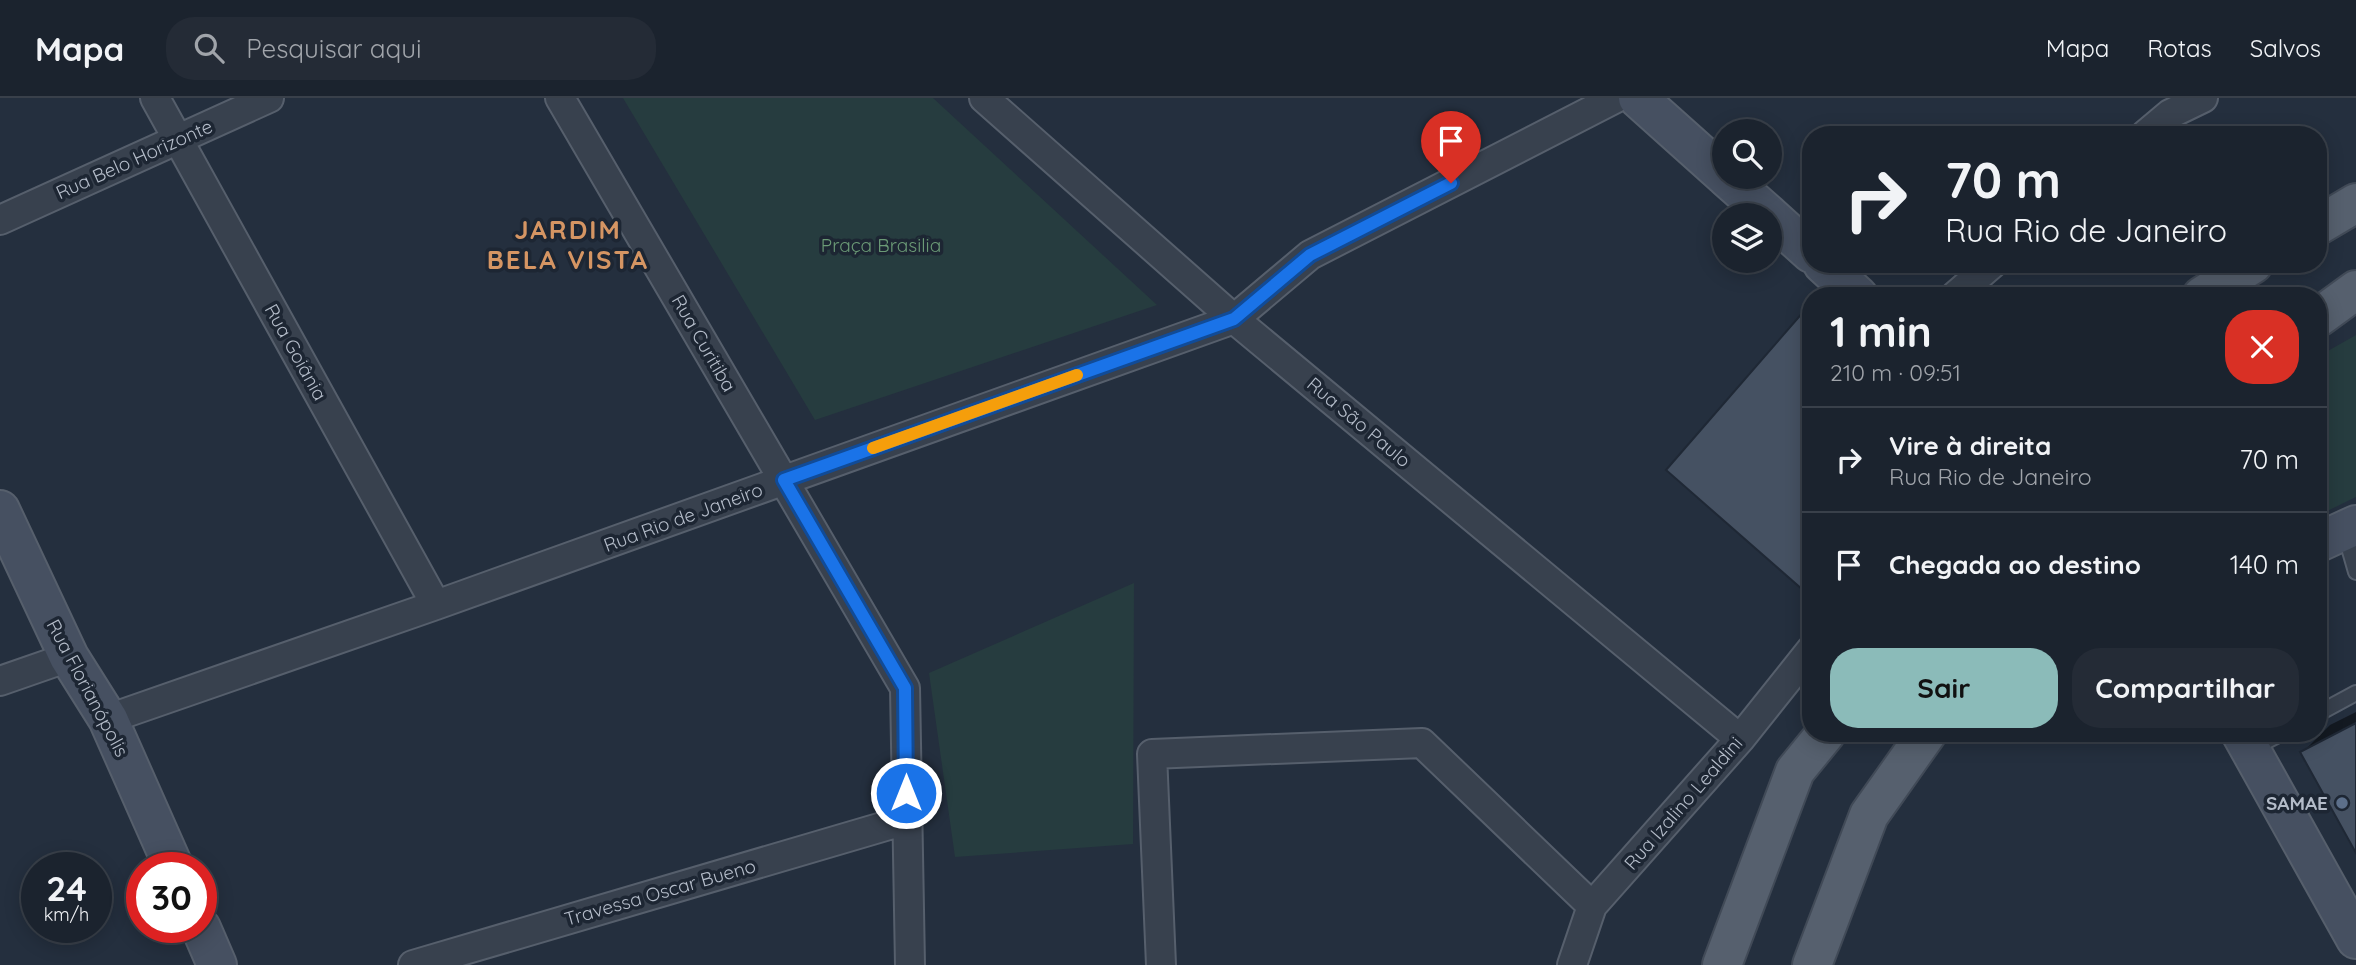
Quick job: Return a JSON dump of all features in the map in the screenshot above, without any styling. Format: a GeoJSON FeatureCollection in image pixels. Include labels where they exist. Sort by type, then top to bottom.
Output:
{"type":"FeatureCollection","features":[{"type":"Feature","properties":{"kind":"main road"},"geometry":{"type":"LineString","coordinates":[[1638,98],[1712,164]]}},
{"type":"Feature","properties":{"kind":"main road"},"geometry":{"type":"LineString","coordinates":[[1740,189],[1755,203]]}},
{"type":"Feature","properties":{"kind":"main road"},"geometry":{"type":"LineString","coordinates":[[2327,220],[2356,203]]}},
{"type":"Feature","properties":{"kind":"main road"},"geometry":{"type":"LineString","coordinates":[[1782,227],[1802,245]]}},
{"type":"Feature","properties":{"kind":"main road"},"geometry":{"type":"LineString","coordinates":[[1834,273],[1848,287]]}},
{"type":"Feature","properties":{"kind":"main road"},"geometry":{"type":"LineString","coordinates":[[2216,287],[2239,273]]}},
{"type":"Feature","properties":{"kind":"main road"},"geometry":{"type":"LineString","coordinates":[[2327,311],[2356,290]]}},
{"type":"Feature","properties":{"kind":"main road","name":"Rua Florianópolis"},"geometry":{"type":"LineString","coordinates":[[0,510],[68,657],[108,719],[167,852]]}},
{"type":"Feature","properties":{"kind":"main road"},"geometry":{"type":"LineString","coordinates":[[1722,965],[1795,771],[1819,742]]}},
{"type":"Feature","properties":{"kind":"main road"},"geometry":{"type":"LineString","coordinates":[[1812,965],[1869,815],[1921,742]]}},
{"type":"Feature","properties":{"kind":"main road"},"geometry":{"type":"LineString","coordinates":[[2259,742],[2356,939]]}},
{"type":"Feature","properties":{"kind":"main road"},"geometry":{"type":"LineString","coordinates":[[207,943],[217,965]]}},
{"type":"Feature","properties":{"kind":"street","name":"Rua Goiânia"},"geometry":{"type":"LineString","coordinates":[[155,98],[436,606]]}},
{"type":"Feature","properties":{"kind":"street","name":"Rua Belo Horizonte"},"geometry":{"type":"LineString","coordinates":[[0,220],[269,98]]}},
{"type":"Feature","properties":{"kind":"street","name":"Rua Curitiba"},"geometry":{"type":"LineString","coordinates":[[560,98],[905,688],[910,965]]}},
{"type":"Feature","properties":{"kind":"street","name":"Rua São Paulo"},"geometry":{"type":"LineString","coordinates":[[984,98],[1234,319],[1740,739]]}},
{"type":"Feature","properties":{"kind":"street","name":"Rua Rio de Janeiro"},"geometry":{"type":"LineString","coordinates":[[108,719],[436,606],[1234,319],[1310,255],[1616,98]]}},
{"type":"Feature","properties":{"kind":"street"},"geometry":{"type":"LineString","coordinates":[[2151,126],[2163,106],[2203,98]]}},
{"type":"Feature","properties":{"kind":"street"},"geometry":{"type":"LineString","coordinates":[[1965,287],[1982,273]]}},
{"type":"Feature","properties":{"kind":"street"},"geometry":{"type":"LineString","coordinates":[[0,681],[68,657]]}},
{"type":"Feature","properties":{"kind":"street","name":"Rua Izalino Lealdini"},"geometry":{"type":"LineString","coordinates":[[1572,965],[1592,906],[1740,739],[1802,661]]}},
{"type":"Feature","properties":{"kind":"street"},"geometry":{"type":"LineString","coordinates":[[1161,965],[1152,754],[1422,743],[1592,906]]}},
{"type":"Feature","properties":{"kind":"street","name":"Travessa Oscar Bueno"},"geometry":{"type":"LineString","coordinates":[[413,965],[906,820]]}},
{"type":"Feature","properties":{"kind":"lane"},"geometry":{"type":"LineString","coordinates":[[2342,531],[2356,572]]}},
{"type":"Feature","properties":{"kind":"lane"},"geometry":{"type":"LineString","coordinates":[[2327,709],[2356,693]]}},
{"type":"Feature","properties":{"kind":"green space","name":"Praça Brasilia"},"geometry":{"type":"Polygon","coordinates":[[[623,98],[933,98],[1157,305],[815,420],[623,98]]]}},
{"type":"Feature","properties":{"kind":"green space"},"geometry":{"type":"Polygon","coordinates":[[[2356,335],[2356,497],[2327,511],[2327,351],[2356,335]]]}},
{"type":"Feature","properties":{"kind":"green space"},"geometry":{"type":"Polygon","coordinates":[[[1134,583],[1133,844],[955,857],[929,673],[1134,583]]]}},
{"type":"Feature","properties":{"kind":"building"},"geometry":{"type":"Polygon","coordinates":[[[1802,313],[1802,589],[1666,470],[1802,313]]]}},
{"type":"Feature","properties":{"kind":"building","name":"SAMAE"},"geometry":{"type":"Polygon","coordinates":[[[2356,723],[2356,853],[2300,752],[2319,742],[2327,742],[2327,738],[2356,723]]]}},
{"type":"Feature","properties":{"kind":"slow traffic"},"geometry":{"type":"LineString","coordinates":[[873,448],[1077,375]]}},
{"type":"Feature","properties":{"kind":"place","name":"SAMAE"},"geometry":{"type":"Point","coordinates":[2342,803]}},
{"type":"Feature","properties":{"kind":"district","name":"JARDIM BELA VISTA"},"geometry":{"type":"Point","coordinates":[568,245]}},
{"type":"Feature","properties":{"kind":"route"},"geometry":{"type":"LineString","coordinates":[[906,793],[905,688],[784,480],[1234,319],[1310,255],[1451,183]]}}]}
